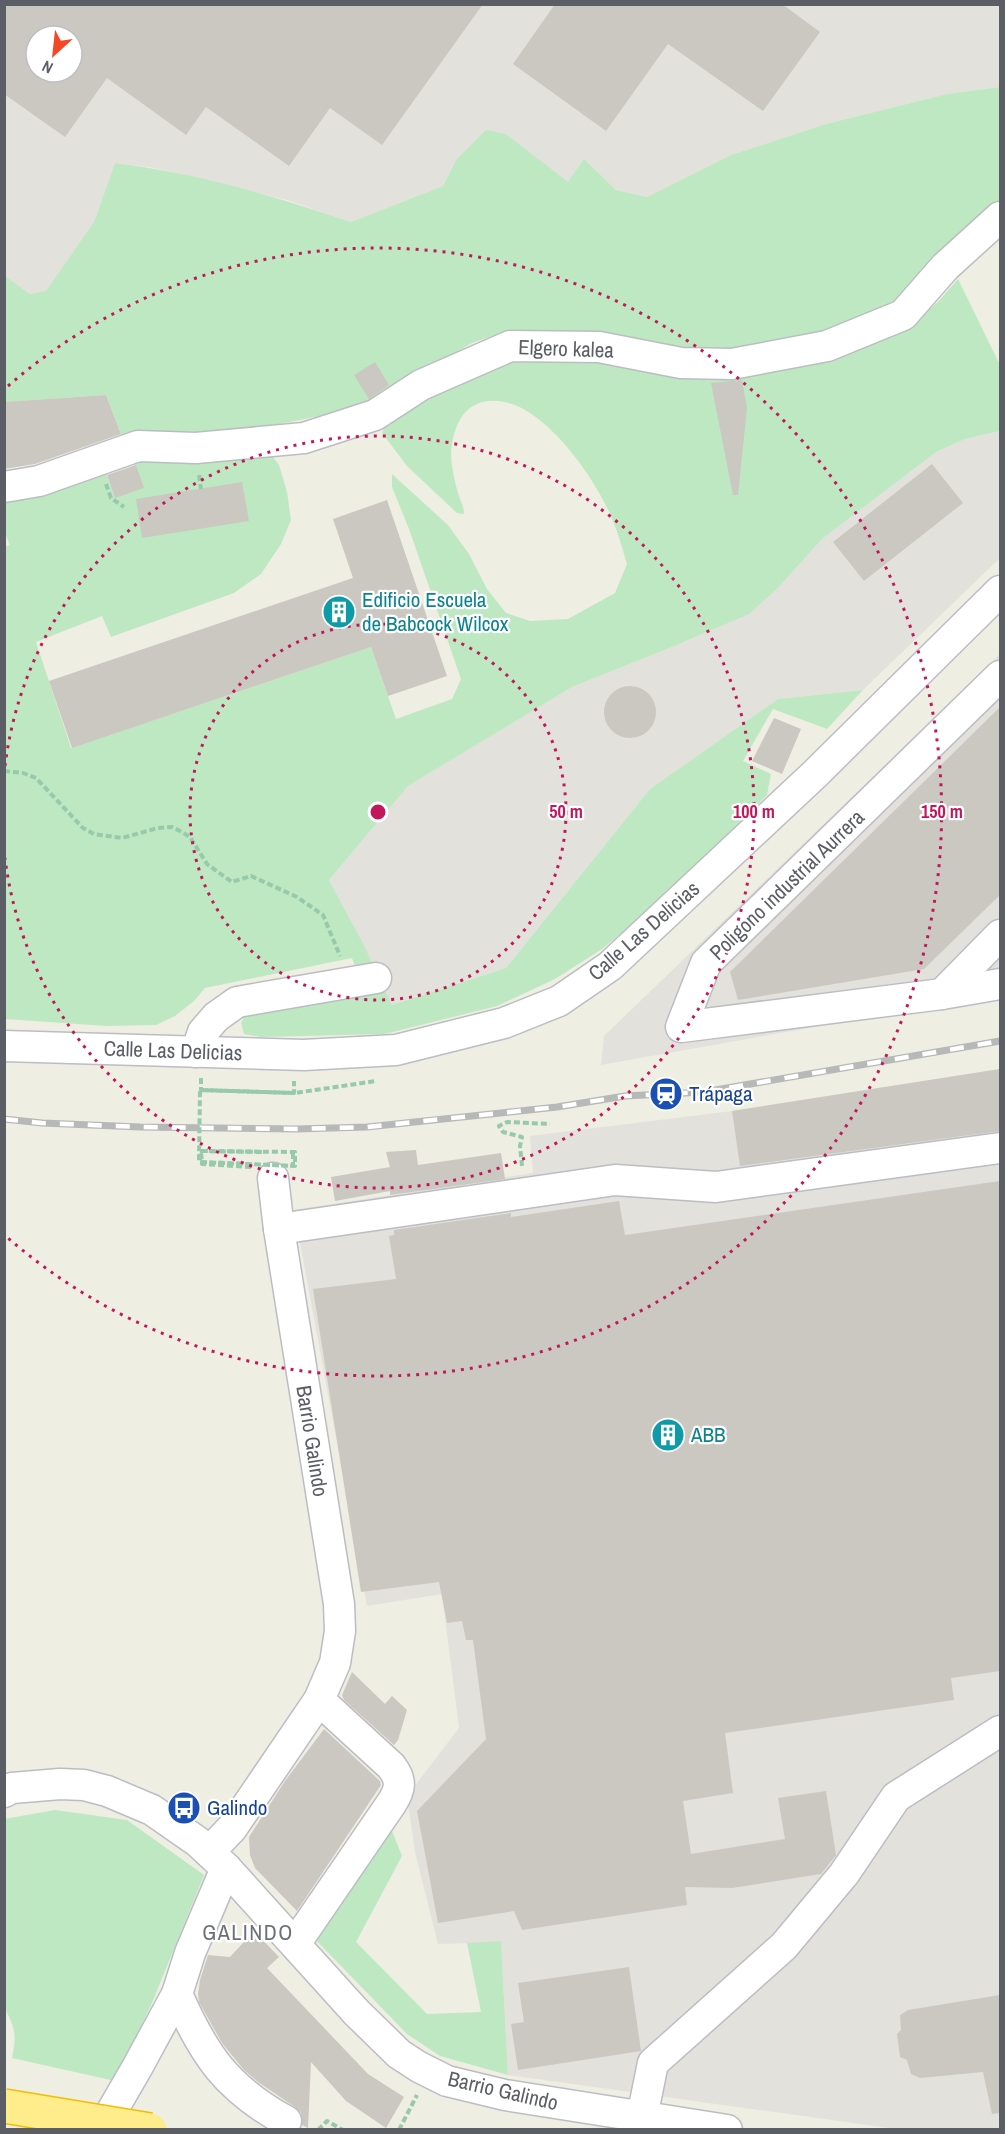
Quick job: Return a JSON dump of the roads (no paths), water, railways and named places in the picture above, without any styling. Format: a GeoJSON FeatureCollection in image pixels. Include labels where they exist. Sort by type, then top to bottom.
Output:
{"type":"FeatureCollection","features":[{"type":"Feature","properties":{"kind":"highway"},"geometry":{"type":"LineString","coordinates":[[4,2106],[150,2130]]}},
{"type":"Feature","properties":{"kind":"street","name":"Elgero kalea"},"geometry":{"type":"LineString","coordinates":[[4,487],[39,481],[138,446],[196,448],[304,438],[375,415],[421,385],[510,346],[598,347],[681,363],[732,364],[827,346],[903,315],[945,267],[1000,217]]}},
{"type":"Feature","properties":{"kind":"street","name":"Calle Las Delicias"},"geometry":{"type":"LineString","coordinates":[[4,1046],[198,1065],[304,1055],[396,1050],[504,1023],[559,1001],[610,966],[815,774],[1000,591]]}},
{"type":"Feature","properties":{"kind":"street","name":"Poligono industrial Aurrera"},"geometry":{"type":"LineString","coordinates":[[1000,676],[706,963],[681,1027],[1000,984]]}},
{"type":"Feature","properties":{"kind":"street"},"geometry":{"type":"LineString","coordinates":[[942,993],[1000,935]]}},
{"type":"Feature","properties":{"kind":"street"},"geometry":{"type":"LineString","coordinates":[[198,1065],[203,1032],[216,1017],[237,1002],[363,980]]}},
{"type":"Feature","properties":{"kind":"street"},"geometry":{"type":"LineString","coordinates":[[279,1229],[615,1180],[716,1187],[1000,1148]]}},
{"type":"Feature","properties":{"kind":"street","name":"Barrio Galindo"},"geometry":{"type":"LineString","coordinates":[[101,2130],[177,1994],[218,1860],[232,1828],[319,1701],[335,1663],[340,1631],[339,1604],[279,1229],[260,1172]]}},
{"type":"Feature","properties":{"kind":"street"},"geometry":{"type":"LineString","coordinates":[[295,1944],[392,1804],[400,1785],[398,1776],[391,1766],[319,1701]]}},
{"type":"Feature","properties":{"kind":"street"},"geometry":{"type":"LineString","coordinates":[[642,2117],[653,2063],[784,1946],[844,1874],[896,1797],[1000,1731]]}},
{"type":"Feature","properties":{"kind":"street","name":"Barrio Galindo"},"geometry":{"type":"LineString","coordinates":[[4,1792],[12,1788],[60,1784],[84,1785],[107,1791],[152,1810],[198,1842],[218,1860],[356,2012],[399,2054],[447,2081],[505,2096],[727,2130]]}},
{"type":"Feature","properties":{"kind":"street"},"geometry":{"type":"LineString","coordinates":[[177,1994],[194,2034],[215,2065],[240,2091],[286,2121]]}},
{"type":"Feature","properties":{"kind":"railway"},"geometry":{"type":"LineString","coordinates":[[4,1119],[140,1127],[297,1129],[367,1127],[557,1107],[625,1096],[704,1092],[1000,1041]]}},
{"type":"Feature","properties":{"kind":"place","name":"Edificio Escuela de Babcock Wilcox"},"geometry":{"type":"Point","coordinates":[339,612]}},
{"type":"Feature","properties":{"kind":"place","name":"Trápaga"},"geometry":{"type":"Point","coordinates":[666,1094]}},
{"type":"Feature","properties":{"kind":"place","name":"ABB"},"geometry":{"type":"Point","coordinates":[668,1435]}},
{"type":"Feature","properties":{"kind":"place","name":"Galindo"},"geometry":{"type":"Point","coordinates":[184,1808]}},
{"type":"Feature","properties":{"kind":"district","name":"GALINDO"},"geometry":{"type":"Point","coordinates":[248,1932]}}]}
